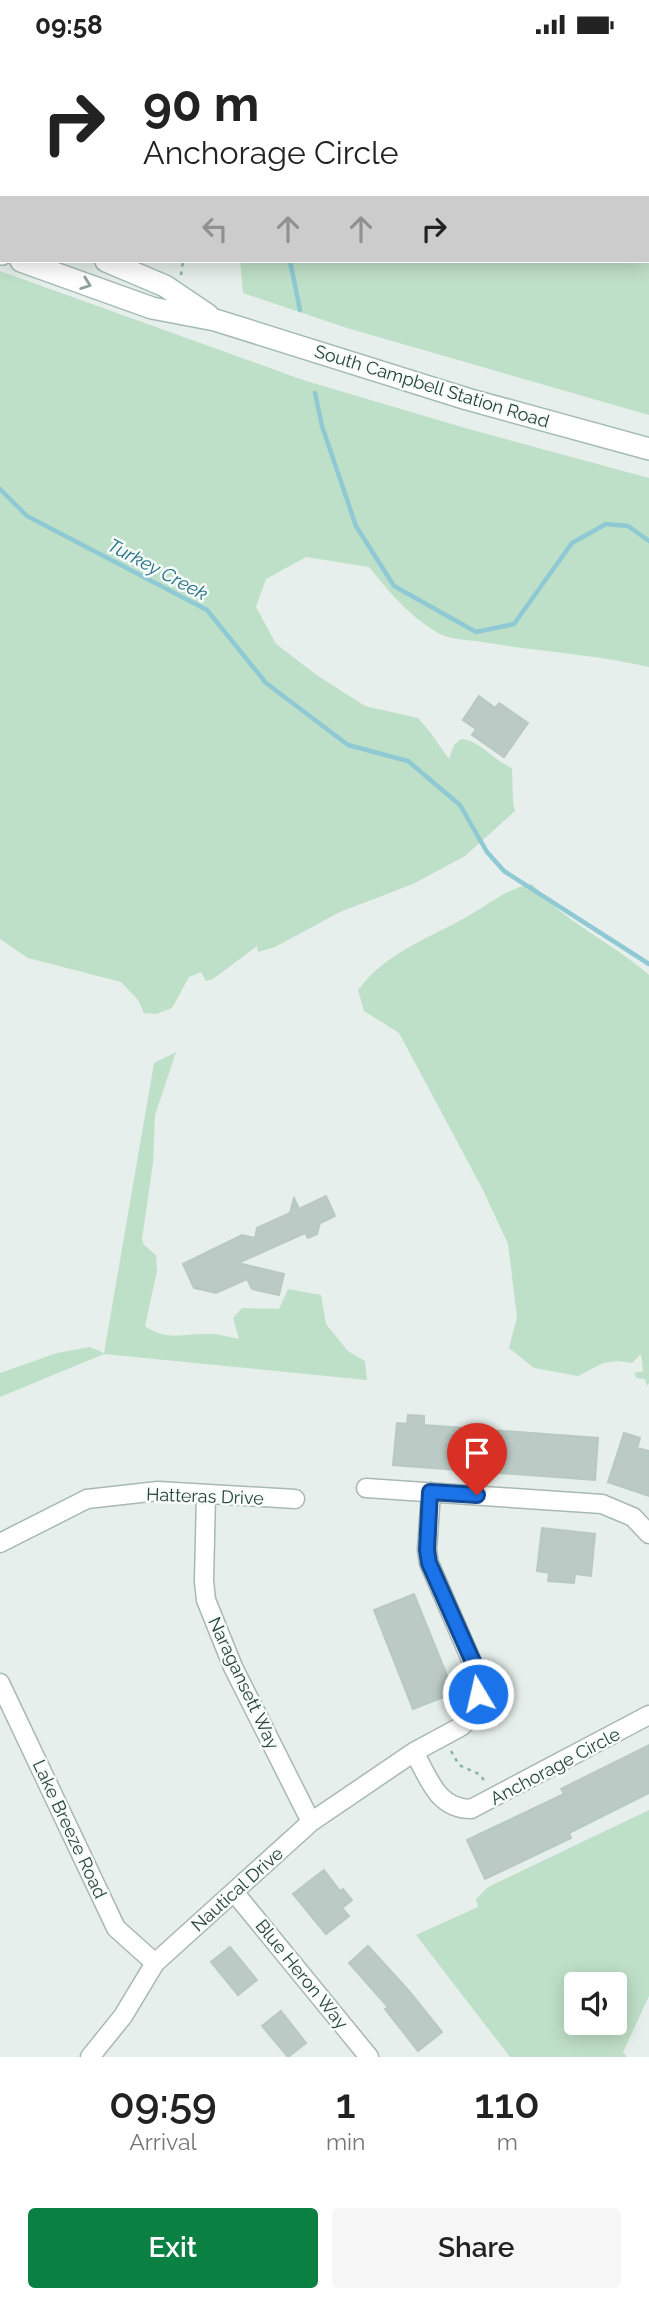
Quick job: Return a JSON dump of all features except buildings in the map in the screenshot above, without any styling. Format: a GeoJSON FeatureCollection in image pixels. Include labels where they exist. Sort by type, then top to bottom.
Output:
{"type":"FeatureCollection","features":[{"type":"Feature","properties":{"kind":"main road","name":"South Campbell Station Road"},"geometry":{"type":"LineString","coordinates":[[28,263],[152,307],[215,320],[467,399],[649,449]]}},
{"type":"Feature","properties":{"kind":"main road","name":"South Campbell Station Road"},"geometry":{"type":"LineString","coordinates":[[111,263],[165,286],[215,320]]}},
{"type":"Feature","properties":{"kind":"street"},"geometry":{"type":"LineString","coordinates":[[366,1488],[602,1504],[633,1517],[649,1534]]}},
{"type":"Feature","properties":{"kind":"street","name":"Hatteras Drive"},"geometry":{"type":"LineString","coordinates":[[0,1543],[87,1499],[158,1491],[295,1499]]}},
{"type":"Feature","properties":{"kind":"street"},"geometry":{"type":"LineString","coordinates":[[414,1752],[462,1726],[475,1706],[479,1678],[429,1563],[427,1550],[430,1492]]}},
{"type":"Feature","properties":{"kind":"street","name":"Naragansett Way"},"geometry":{"type":"LineString","coordinates":[[206,1495],[206,1600],[233,1667],[311,1822]]}},
{"type":"Feature","properties":{"kind":"street","name":"Lake Breeze Road"},"geometry":{"type":"LineString","coordinates":[[0,1683],[117,1928],[155,1963]]}},
{"type":"Feature","properties":{"kind":"street","name":"Anchorage Circle"},"geometry":{"type":"LineString","coordinates":[[414,1752],[443,1800],[454,1808],[471,1809],[649,1716]]}},
{"type":"Feature","properties":{"kind":"street","name":"Nautical Drive"},"geometry":{"type":"LineString","coordinates":[[90,2057],[123,2016],[155,1963],[311,1822],[414,1752]]}},
{"type":"Feature","properties":{"kind":"street","name":"Blue Heron Way"},"geometry":{"type":"LineString","coordinates":[[234,1892],[369,2057]]}},
{"type":"Feature","properties":{"kind":"path"},"geometry":{"type":"LineString","coordinates":[[181,277],[183,263]]}},
{"type":"Feature","properties":{"kind":"path"},"geometry":{"type":"LineString","coordinates":[[443,1736],[459,1765],[481,1775],[489,1789]]}},
{"type":"Feature","properties":{"kind":"green space"},"geometry":{"type":"Polygon","coordinates":[[[240,263],[649,263],[649,415],[347,328],[243,293],[240,263]]]}},
{"type":"Feature","properties":{"kind":"green space"},"geometry":{"type":"Polygon","coordinates":[[[0,271],[303,380],[649,478],[649,667],[445,636],[429,628],[410,612],[369,567],[306,557],[266,579],[256,607],[276,644],[318,676],[365,706],[418,718],[449,759],[454,745],[461,739],[468,740],[512,768],[515,811],[465,856],[413,884],[340,912],[275,947],[258,952],[257,946],[213,979],[206,981],[201,972],[189,977],[172,1008],[156,1014],[144,1013],[138,1000],[121,982],[28,958],[0,939],[0,271]]]}},
{"type":"Feature","properties":{"kind":"green space"},"geometry":{"type":"Polygon","coordinates":[[[532,884],[559,910],[649,975],[647,1386],[645,1379],[636,1378],[635,1373],[643,1371],[641,1354],[632,1363],[603,1363],[578,1376],[534,1368],[509,1348],[517,1317],[508,1244],[483,1190],[399,1033],[364,1011],[358,990],[382,965],[395,956],[507,892],[532,884]]]}},
{"type":"Feature","properties":{"kind":"green space"},"geometry":{"type":"Polygon","coordinates":[[[176,1052],[155,1115],[153,1163],[142,1239],[144,1245],[156,1255],[157,1271],[145,1326],[167,1335],[209,1334],[239,1339],[233,1318],[242,1308],[279,1309],[288,1289],[321,1295],[326,1324],[348,1351],[365,1361],[367,1380],[104,1354],[0,1397],[0,1373],[57,1353],[90,1347],[104,1353],[154,1063],[176,1052]]]}},
{"type":"Feature","properties":{"kind":"green space"},"geometry":{"type":"Polygon","coordinates":[[[649,1810],[649,1996],[623,2052],[627,2057],[510,2057],[416,1935],[478,1907],[476,1899],[488,1887],[649,1810]]]}},
{"type":"Feature","properties":{"kind":"waterway"},"geometry":{"type":"LineString","coordinates":[[290,263],[300,310]]}},
{"type":"Feature","properties":{"kind":"waterway"},"geometry":{"type":"LineString","coordinates":[[315,393],[322,426],[356,526],[394,586],[476,632],[514,624],[572,543],[606,524],[628,526],[649,541]]}},
{"type":"Feature","properties":{"kind":"waterway","name":"Turkey Creek"},"geometry":{"type":"LineString","coordinates":[[0,489],[27,516],[207,610],[266,683],[348,745],[408,761],[460,805],[487,852],[504,871],[649,964]]}},
{"type":"Feature","properties":{"kind":"route"},"geometry":{"type":"LineString","coordinates":[[477,1495],[430,1492],[427,1550],[432,1576],[477,1671],[478,1694]]}}]}
